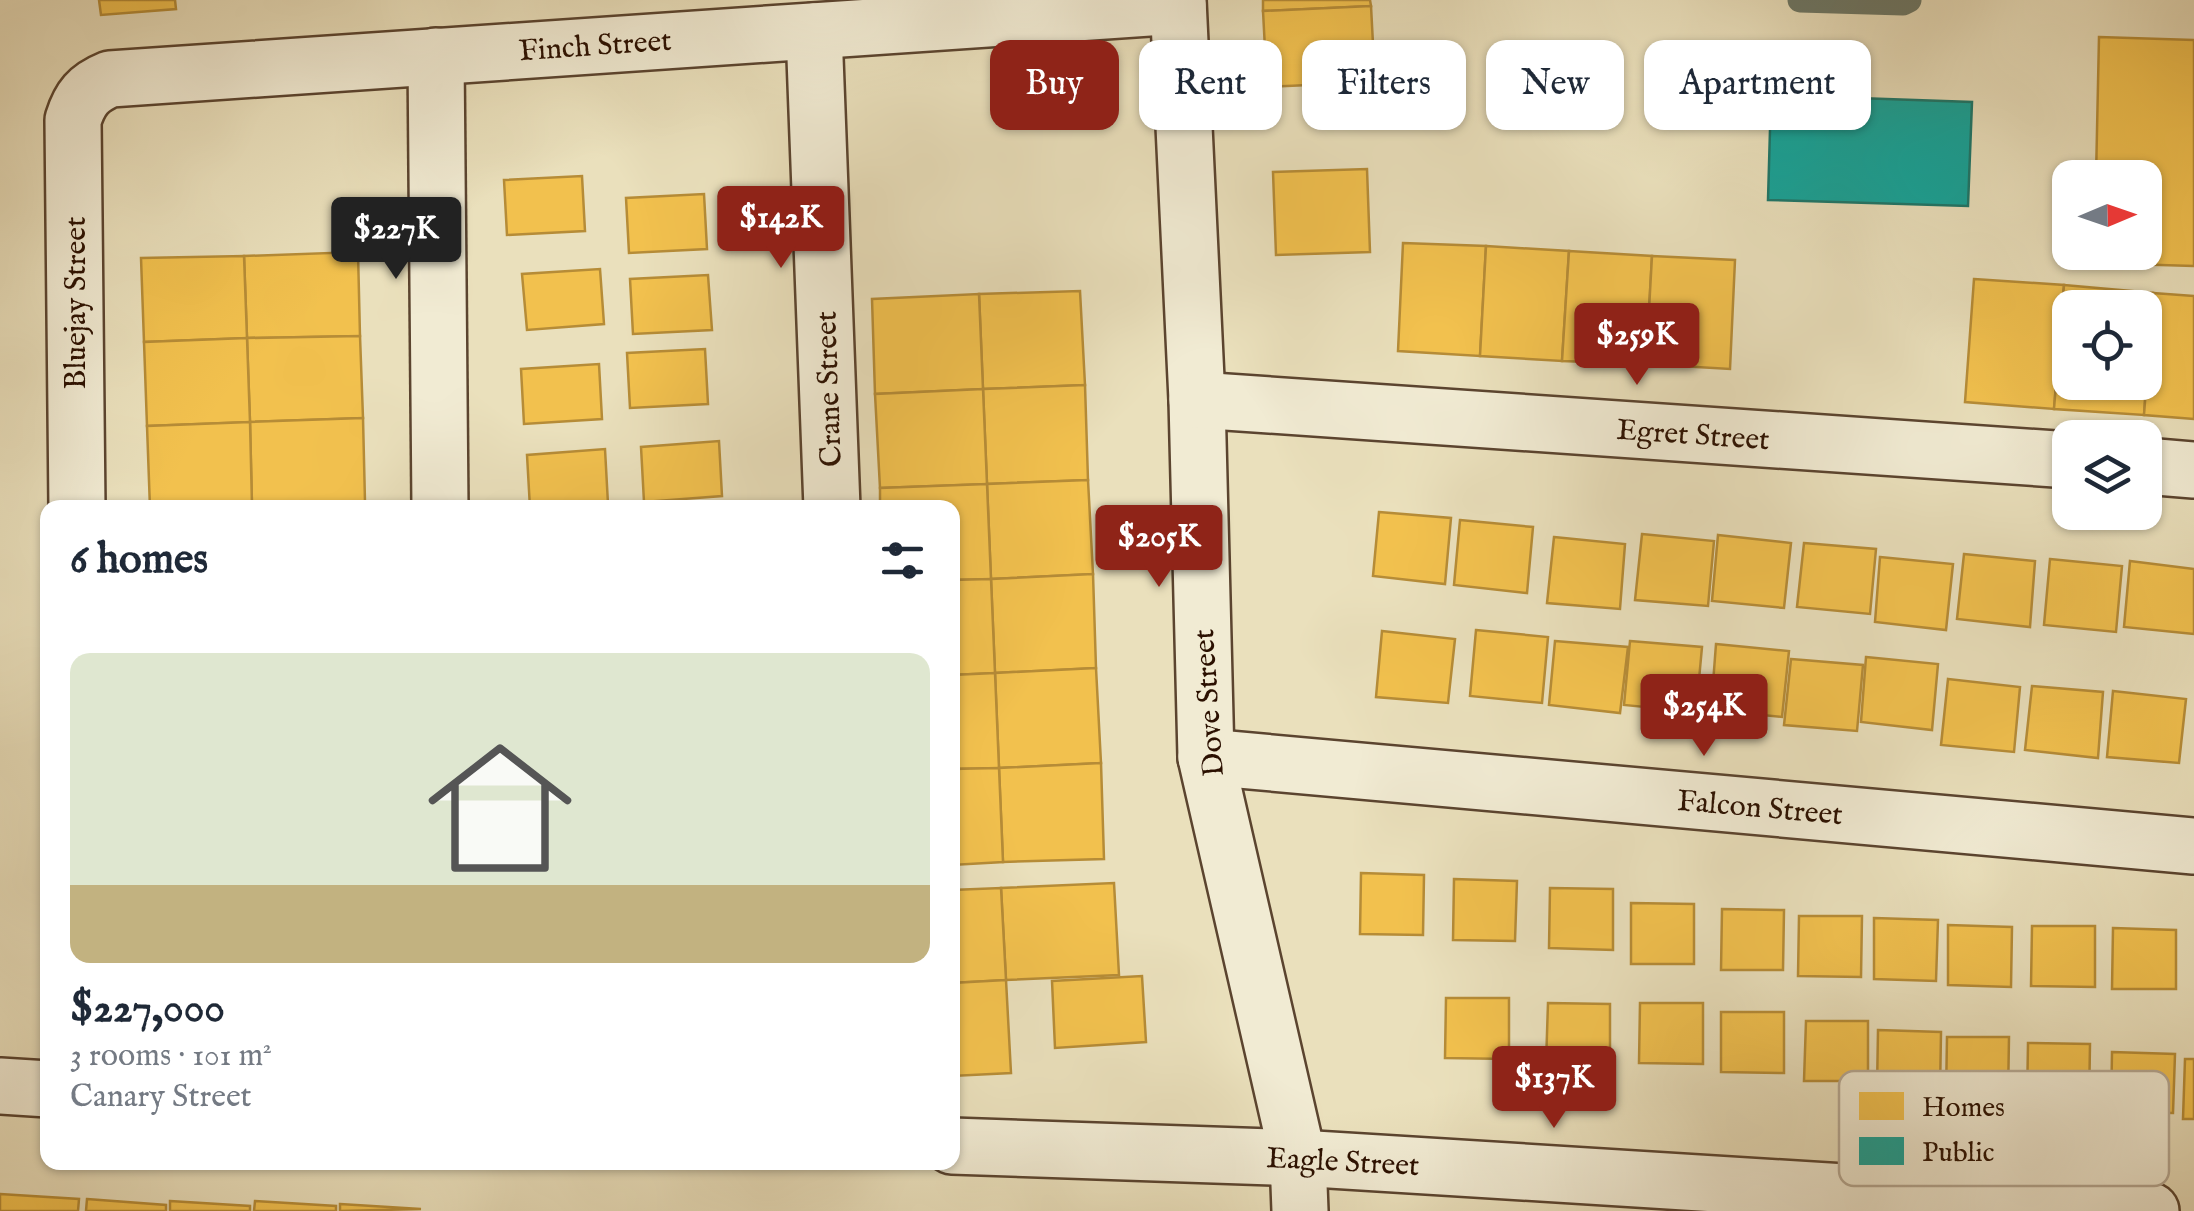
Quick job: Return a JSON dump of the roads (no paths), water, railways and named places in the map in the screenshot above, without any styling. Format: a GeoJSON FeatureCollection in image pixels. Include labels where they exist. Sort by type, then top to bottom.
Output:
{"type":"FeatureCollection","features":[{"type":"Feature","properties":{"kind":"street","name":"Finch Street"},"geometry":{"type":"LineString","coordinates":[[79,100],[92,86],[110,79],[1178,3]]}},
{"type":"Feature","properties":{"kind":"street","name":"Dove Street"},"geometry":{"type":"LineString","coordinates":[[1178,3],[1197,400],[1206,756],[1298,1158],[1300,1211]]}},
{"type":"Feature","properties":{"kind":"street","name":"Crane Street"},"geometry":{"type":"LineString","coordinates":[[814,31],[832,500]]}},
{"type":"Feature","properties":{"kind":"street"},"geometry":{"type":"LineString","coordinates":[[436,56],[440,500]]}},
{"type":"Feature","properties":{"kind":"street","name":"Bluejay Street"},"geometry":{"type":"LineString","coordinates":[[77,500],[73,120],[79,100]]}},
{"type":"Feature","properties":{"kind":"street","name":"Egret Street"},"geometry":{"type":"LineString","coordinates":[[1197,400],[2052,459]]}},
{"type":"Feature","properties":{"kind":"street"},"geometry":{"type":"LineString","coordinates":[[2162,467],[2194,470]]}},
{"type":"Feature","properties":{"kind":"street","name":"Falcon Street"},"geometry":{"type":"LineString","coordinates":[[1206,756],[2194,846]]}},
{"type":"Feature","properties":{"kind":"street"},"geometry":{"type":"LineString","coordinates":[[0,1086],[40,1088]]}},
{"type":"Feature","properties":{"kind":"street","name":"Eagle Street"},"geometry":{"type":"LineString","coordinates":[[960,1146],[1298,1158],[2152,1211]]}},
{"type":"Feature","properties":{"kind":"waterway"},"geometry":{"type":"LineString","coordinates":[[1800,0],[1909,0]]}}]}
